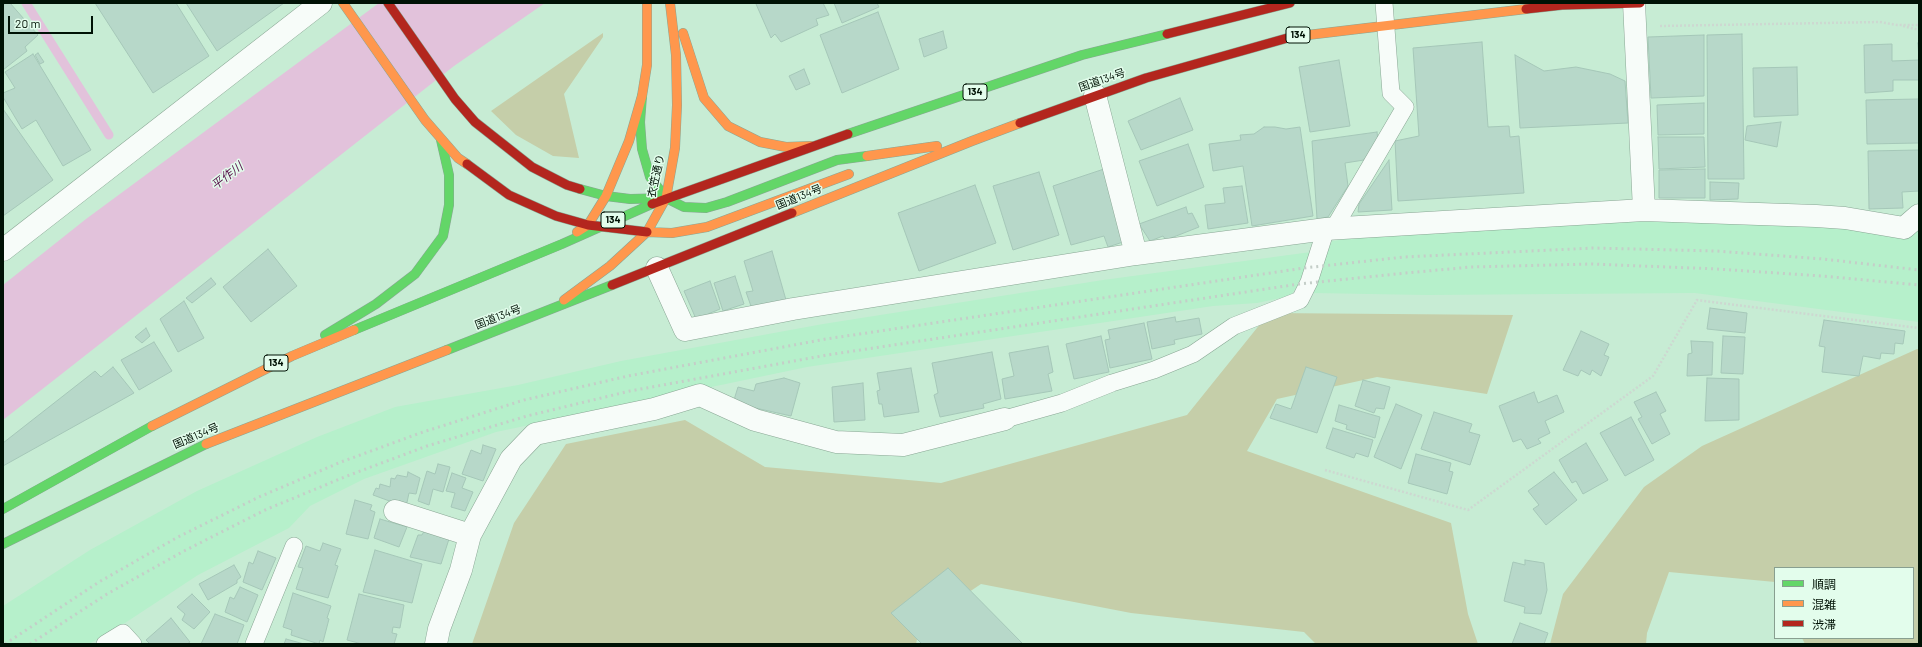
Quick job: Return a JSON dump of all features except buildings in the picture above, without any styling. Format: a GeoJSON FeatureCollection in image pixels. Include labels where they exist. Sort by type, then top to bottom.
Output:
{"type":"FeatureCollection","features":[{"type":"Feature","properties":{"kind":"main road"},"geometry":{"type":"LineString","coordinates":[[343,3],[425,120],[458,158],[509,194],[556,216],[588,225],[647,232],[672,233],[707,227],[859,172]]}},
{"type":"Feature","properties":{"kind":"main road"},"geometry":{"type":"LineString","coordinates":[[388,3],[455,99],[474,122],[532,167],[567,185],[606,196],[630,199],[666,198]]}},
{"type":"Feature","properties":{"kind":"main road"},"geometry":{"type":"LineString","coordinates":[[647,3],[647,65],[640,122],[642,149],[650,177],[666,198],[684,207],[706,208],[727,202],[837,160],[972,141]]}},
{"type":"Feature","properties":{"kind":"main road","name":"衣笠通り"},"geometry":{"type":"LineString","coordinates":[[532,317],[574,294],[610,266],[647,232],[666,198],[675,148],[677,105],[676,55],[670,3]]}},
{"type":"Feature","properties":{"kind":"main road"},"geometry":{"type":"LineString","coordinates":[[676,3],[686,47],[704,98],[728,126],[760,142],[786,147],[812,146]]}},
{"type":"Feature","properties":{"kind":"main road","name":"134"},"geometry":{"type":"LineString","coordinates":[[3,509],[174,414],[292,356],[562,244],[666,198],[812,146],[1082,56],[1290,3]]}},
{"type":"Feature","properties":{"kind":"main road","name":"国道134号"},"geometry":{"type":"LineString","coordinates":[[3,544],[196,448],[657,268],[972,141],[1095,95],[1146,78],[1299,35],[1562,5],[1640,3]]}},
{"type":"Feature","properties":{"kind":"main road"},"geometry":{"type":"LineString","coordinates":[[562,244],[588,225],[606,196],[630,141],[642,96]]}},
{"type":"Feature","properties":{"kind":"main road"},"geometry":{"type":"LineString","coordinates":[[292,356],[376,304],[415,274],[443,236],[449,205],[449,175],[441,140]]}},
{"type":"Feature","properties":{"kind":"main road"},"geometry":{"type":"LineString","coordinates":[[896,161],[972,141]]}},
{"type":"Feature","properties":{"kind":"street"},"geometry":{"type":"LineString","coordinates":[[3,250],[322,3]]}},
{"type":"Feature","properties":{"kind":"street"},"geometry":{"type":"LineString","coordinates":[[1634,3],[1644,210]]}},
{"type":"Feature","properties":{"kind":"street"},"geometry":{"type":"LineString","coordinates":[[1095,95],[1136,254]]}},
{"type":"Feature","properties":{"kind":"street"},"geometry":{"type":"LineString","coordinates":[[657,268],[685,330],[793,310],[1136,254],[1330,228],[1644,210],[1845,218],[1904,228],[1919,215]]}},
{"type":"Feature","properties":{"kind":"street"},"geometry":{"type":"LineString","coordinates":[[436,644],[439,628],[461,570],[470,535],[511,459],[535,434],[654,409],[700,395],[755,420],[836,442],[903,445],[1005,419]]}},
{"type":"Feature","properties":{"kind":"street"},"geometry":{"type":"LineString","coordinates":[[395,511],[470,535]]}},
{"type":"Feature","properties":{"kind":"lane"},"geometry":{"type":"LineString","coordinates":[[1005,419],[1062,403],[1112,383],[1154,370],[1193,354],[1234,326],[1300,300],[1309,282],[1330,228],[1405,107],[1391,93],[1384,3]]}},
{"type":"Feature","properties":{"kind":"lane"},"geometry":{"type":"LineString","coordinates":[[254,644],[294,546]]}},
{"type":"Feature","properties":{"kind":"lane"},"geometry":{"type":"LineString","coordinates":[[104,644],[123,633],[133,644]]}},
{"type":"Feature","properties":{"kind":"path"},"geometry":{"type":"LineString","coordinates":[[1658,26],[1880,22],[1919,30]]}},
{"type":"Feature","properties":{"kind":"path"},"geometry":{"type":"LineString","coordinates":[[1897,25],[1919,25]]}},
{"type":"Feature","properties":{"kind":"path"},"geometry":{"type":"LineString","coordinates":[[1325,470],[1468,510],[1653,376],[1697,300],[1919,328]]}},
{"type":"Feature","properties":{"kind":"shaded area"},"geometry":{"type":"Polygon","coordinates":[[[603,33],[603,37],[564,94],[579,158],[553,156],[516,135],[491,111],[603,33]]]}},
{"type":"Feature","properties":{"kind":"shaded area"},"geometry":{"type":"Polygon","coordinates":[[[1595,220],[1919,223],[1919,322],[1695,293],[1427,295],[1312,293],[1332,241],[1426,228],[1595,220]]]}},
{"type":"Feature","properties":{"kind":"shaded area"},"geometry":{"type":"Polygon","coordinates":[[[1311,252],[1299,284],[1290,296],[1257,303],[1213,306],[807,367],[496,432],[364,479],[310,506],[289,528],[198,575],[125,623],[89,644],[3,644],[3,606],[90,550],[197,491],[317,437],[395,407],[518,385],[621,361],[823,324],[1103,280],[1311,252]]]}},
{"type":"Feature","properties":{"kind":"shaded area"},"geometry":{"type":"Polygon","coordinates":[[[1269,313],[1513,315],[1487,394],[1377,377],[1277,399],[1247,451],[1451,523],[1468,614],[1478,644],[1316,644],[1304,632],[1131,613],[981,584],[920,625],[916,644],[472,644],[514,523],[566,444],[685,420],[765,467],[941,483],[1187,415],[1269,313]]]}},
{"type":"Feature","properties":{"kind":"shaded area"},"geometry":{"type":"Polygon","coordinates":[[[1919,349],[1919,644],[1805,644],[1802,639],[1914,639],[1914,567],[1774,567],[1774,582],[1669,572],[1647,633],[1646,644],[1550,644],[1563,594],[1644,487],[1702,446],[1919,349]]]}},
{"type":"Feature","properties":{"kind":"water","name":"平作川"},"geometry":{"type":"Polygon","coordinates":[[[379,3],[545,3],[454,66],[3,420],[3,285],[86,219],[379,3]]]}},
{"type":"Feature","properties":{"kind":"waterway"},"geometry":{"type":"LineString","coordinates":[[26,3],[109,135]]}},
{"type":"Feature","properties":{"kind":"railway"},"geometry":{"type":"LineString","coordinates":[[5,644],[99,582],[178,537],[259,497],[341,462],[423,432],[524,400],[628,376],[826,339],[1304,268],[1404,257],[1594,248],[1716,251],[1823,259],[1919,270]]}},
{"type":"Feature","properties":{"kind":"railway"},"geometry":{"type":"LineString","coordinates":[[30,644],[107,594],[184,551],[265,510],[347,476],[427,446],[527,416],[630,391],[827,355],[1299,284],[1471,267],[1592,264],[1717,269],[1822,276],[1919,285]]}},
{"type":"Feature","properties":{"kind":"traffic: fast"},"geometry":{"type":"LineString","coordinates":[[848,134],[1082,55],[1167,34]]}},
{"type":"Feature","properties":{"kind":"traffic: fast"},"geometry":{"type":"LineString","coordinates":[[642,96],[640,122],[642,149],[650,177],[666,198],[684,207],[706,208],[727,202],[837,160],[867,156]]}},
{"type":"Feature","properties":{"kind":"traffic: fast"},"geometry":{"type":"LineString","coordinates":[[325,335],[376,304],[415,274],[443,236],[449,205],[449,175],[441,140]]}},
{"type":"Feature","properties":{"kind":"traffic: fast"},"geometry":{"type":"LineString","coordinates":[[580,189],[606,196],[630,199],[666,198]]}},
{"type":"Feature","properties":{"kind":"traffic: fast"},"geometry":{"type":"LineString","coordinates":[[354,330],[562,244],[652,204]]}},
{"type":"Feature","properties":{"kind":"traffic: fast"},"geometry":{"type":"LineString","coordinates":[[447,350],[612,285]]}},
{"type":"Feature","properties":{"kind":"traffic: fast"},"geometry":{"type":"LineString","coordinates":[[3,509],[152,426]]}},
{"type":"Feature","properties":{"kind":"traffic: fast"},"geometry":{"type":"LineString","coordinates":[[3,544],[206,444]]}},
{"type":"Feature","properties":{"kind":"traffic: slow"},"geometry":{"type":"LineString","coordinates":[[343,3],[425,120],[458,158],[467,164]]}},
{"type":"Feature","properties":{"kind":"traffic: slow"},"geometry":{"type":"LineString","coordinates":[[577,232],[588,225],[606,196],[629,141],[642,96],[647,65],[647,3]]}},
{"type":"Feature","properties":{"kind":"traffic: slow"},"geometry":{"type":"LineString","coordinates":[[564,300],[610,266],[647,232],[666,198],[675,148],[677,105],[676,55],[670,3]]}},
{"type":"Feature","properties":{"kind":"traffic: slow"},"geometry":{"type":"LineString","coordinates":[[1291,37],[1526,9]]}},
{"type":"Feature","properties":{"kind":"traffic: slow"},"geometry":{"type":"LineString","coordinates":[[683,33],[704,98],[728,126],[760,142],[786,147],[811,146]]}},
{"type":"Feature","properties":{"kind":"traffic: slow"},"geometry":{"type":"LineString","coordinates":[[792,213],[1020,123]]}},
{"type":"Feature","properties":{"kind":"traffic: slow"},"geometry":{"type":"LineString","coordinates":[[867,156],[937,146]]}},
{"type":"Feature","properties":{"kind":"traffic: slow"},"geometry":{"type":"LineString","coordinates":[[647,232],[672,233],[707,227],[849,174]]}},
{"type":"Feature","properties":{"kind":"traffic: slow"},"geometry":{"type":"LineString","coordinates":[[152,426],[292,356],[354,330]]}},
{"type":"Feature","properties":{"kind":"traffic: slow"},"geometry":{"type":"LineString","coordinates":[[206,444],[447,350]]}},
{"type":"Feature","properties":{"kind":"traffic: jam"},"geometry":{"type":"LineString","coordinates":[[388,3],[455,99],[475,122],[532,167],[567,185],[580,189]]}},
{"type":"Feature","properties":{"kind":"traffic: jam"},"geometry":{"type":"LineString","coordinates":[[1167,34],[1290,3]]}},
{"type":"Feature","properties":{"kind":"traffic: jam"},"geometry":{"type":"LineString","coordinates":[[1526,9],[1562,5],[1640,3]]}},
{"type":"Feature","properties":{"kind":"traffic: jam"},"geometry":{"type":"LineString","coordinates":[[1020,123],[1146,78],[1291,37]]}},
{"type":"Feature","properties":{"kind":"traffic: jam"},"geometry":{"type":"LineString","coordinates":[[652,204],[848,134]]}},
{"type":"Feature","properties":{"kind":"traffic: jam"},"geometry":{"type":"LineString","coordinates":[[467,164],[509,195],[556,216],[588,225],[647,232]]}},
{"type":"Feature","properties":{"kind":"traffic: jam"},"geometry":{"type":"LineString","coordinates":[[612,285],[792,213]]}}]}
